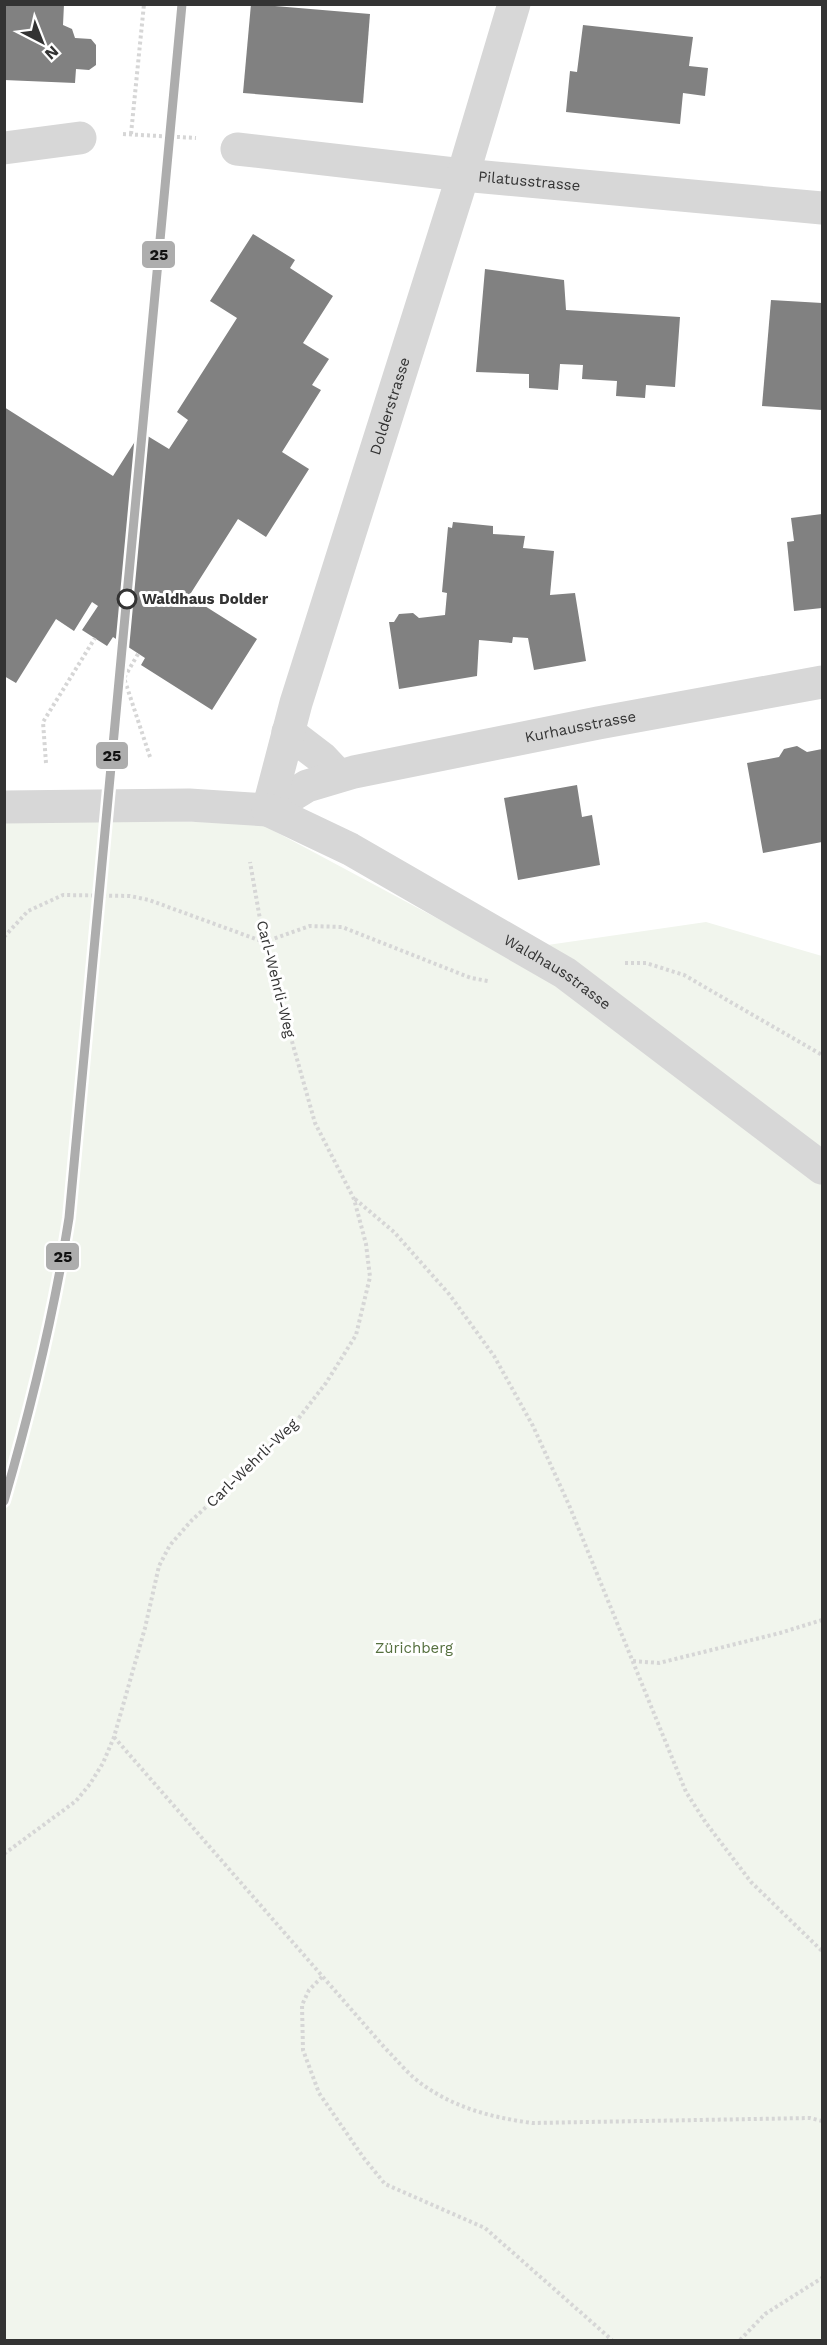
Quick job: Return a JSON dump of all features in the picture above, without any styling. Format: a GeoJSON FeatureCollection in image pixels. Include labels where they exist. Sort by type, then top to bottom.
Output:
{"type":"FeatureCollection","features":[{"type":"Feature","properties":{"kind":"street","name":"Dolderstrasse"},"geometry":{"type":"LineString","coordinates":[[268,810],[288,732],[463,175],[514,4]]}},
{"type":"Feature","properties":{"kind":"street"},"geometry":{"type":"LineString","coordinates":[[4,148],[80,138]]}},
{"type":"Feature","properties":{"kind":"street","name":"Pilatusstrasse"},"geometry":{"type":"LineString","coordinates":[[237,149],[463,175],[822,208]]}},
{"type":"Feature","properties":{"kind":"street","name":"Kurhausstrasse"},"geometry":{"type":"LineString","coordinates":[[268,810],[307,786],[338,775],[598,723],[822,682]]}},
{"type":"Feature","properties":{"kind":"street"},"geometry":{"type":"LineString","coordinates":[[288,732],[322,758],[338,775]]}},
{"type":"Feature","properties":{"kind":"street"},"geometry":{"type":"LineString","coordinates":[[4,807],[189,805],[268,810]]}},
{"type":"Feature","properties":{"kind":"street","name":"Waldhausstrasse"},"geometry":{"type":"LineString","coordinates":[[268,810],[350,849],[565,973],[822,1168]]}},
{"type":"Feature","properties":{"kind":"path"},"geometry":{"type":"LineString","coordinates":[[131,134],[144,4]]}},
{"type":"Feature","properties":{"kind":"path"},"geometry":{"type":"LineString","coordinates":[[121,134],[186,137]]}},
{"type":"Feature","properties":{"kind":"path"},"geometry":{"type":"LineString","coordinates":[[46,767],[43,722],[95,638]]}},
{"type":"Feature","properties":{"kind":"path"},"geometry":{"type":"LineString","coordinates":[[138,654],[124,678],[150,757]]}},
{"type":"Feature","properties":{"kind":"path","name":"Carl-Wehrli-Weg"},"geometry":{"type":"LineString","coordinates":[[4,1854],[76,1801],[90,1784],[114,1737],[145,1628],[159,1566],[170,1545],[192,1520],[288,1432],[326,1383],[356,1335],[370,1276],[366,1244],[354,1199],[315,1123],[264,942],[250,862]]}},
{"type":"Feature","properties":{"kind":"path"},"geometry":{"type":"LineString","coordinates":[[4,938],[28,911],[63,895],[130,896],[149,900],[264,942],[310,926],[342,927],[471,978],[491,981]]}},
{"type":"Feature","properties":{"kind":"path"},"geometry":{"type":"LineString","coordinates":[[565,973],[627,963],[646,963],[664,967],[684,975],[822,1055]]}},
{"type":"Feature","properties":{"kind":"path"},"geometry":{"type":"LineString","coordinates":[[354,1199],[394,1232],[449,1294],[494,1356],[533,1426],[568,1505],[686,1792],[751,1882],[822,1952]]}},
{"type":"Feature","properties":{"kind":"path"},"geometry":{"type":"LineString","coordinates":[[633,1662],[659,1663],[780,1633],[822,1620]]}},
{"type":"Feature","properties":{"kind":"path"},"geometry":{"type":"LineString","coordinates":[[114,1737],[322,1977],[414,2077],[440,2095],[468,2109],[497,2118],[532,2123],[799,2118],[822,2121]]}},
{"type":"Feature","properties":{"kind":"path"},"geometry":{"type":"LineString","coordinates":[[322,1977],[309,1990],[302,2005],[303,2050],[319,2093],[363,2157],[386,2184],[485,2228],[612,2340]]}},
{"type":"Feature","properties":{"kind":"path"},"geometry":{"type":"LineString","coordinates":[[740,2340],[765,2314],[822,2278]]}},
{"type":"Feature","properties":{"kind":"green space","name":"Zürichberg"},"geometry":{"type":"Polygon","coordinates":[[[5,816],[261,824],[500,952],[706,922],[822,956],[822,2340],[5,2340],[5,816]]]}},
{"type":"Feature","properties":{"kind":"building"},"geometry":{"type":"Polygon","coordinates":[[[4,4],[64,4],[63,25],[72,29],[75,38],[91,39],[96,45],[96,65],[89,70],[76,69],[75,83],[4,80],[4,4]]]}},
{"type":"Feature","properties":{"kind":"building"},"geometry":{"type":"Polygon","coordinates":[[[251,4],[370,14],[363,103],[243,93],[251,4]]]}},
{"type":"Feature","properties":{"kind":"building"},"geometry":{"type":"Polygon","coordinates":[[[583,25],[693,37],[689,66],[708,68],[705,96],[683,93],[680,124],[566,112],[570,71],[577,72],[583,25]]]}},
{"type":"Feature","properties":{"kind":"building"},"geometry":{"type":"Polygon","coordinates":[[[253,234],[295,260],[290,268],[333,296],[303,343],[329,359],[312,385],[321,390],[282,452],[309,469],[266,537],[238,519],[189,596],[257,639],[212,710],[141,665],[145,658],[113,637],[107,646],[82,630],[98,606],[92,602],[74,631],[56,619],[16,683],[4,676],[4,407],[113,476],[141,432],[169,449],[188,420],[177,412],[237,318],[210,301],[253,234]]]}},
{"type":"Feature","properties":{"kind":"building"},"geometry":{"type":"Polygon","coordinates":[[[485,269],[564,280],[566,310],[680,317],[675,387],[646,385],[645,398],[616,396],[617,381],[582,379],[583,365],[560,364],[558,390],[529,388],[529,374],[476,372],[485,269]]]}},
{"type":"Feature","properties":{"kind":"building"},"geometry":{"type":"Polygon","coordinates":[[[771,300],[822,303],[822,410],[762,406],[771,300]]]}},
{"type":"Feature","properties":{"kind":"building"},"geometry":{"type":"Polygon","coordinates":[[[822,514],[822,608],[794,611],[787,542],[794,541],[791,518],[822,514]]]}},
{"type":"Feature","properties":{"kind":"building"},"geometry":{"type":"Polygon","coordinates":[[[453,522],[493,526],[493,534],[525,536],[523,548],[554,551],[550,595],[575,593],[586,661],[534,670],[528,638],[513,637],[512,643],[479,640],[477,676],[399,689],[389,622],[394,622],[399,614],[413,613],[419,618],[445,615],[447,593],[442,592],[448,527],[452,528],[453,522]]]}},
{"type":"Feature","properties":{"kind":"building"},"geometry":{"type":"Polygon","coordinates":[[[797,746],[807,752],[822,749],[822,842],[763,853],[747,763],[779,757],[784,749],[797,746]]]}},
{"type":"Feature","properties":{"kind":"building"},"geometry":{"type":"Polygon","coordinates":[[[577,785],[582,817],[592,815],[600,865],[518,880],[504,798],[577,785]]]}},
{"type":"Feature","properties":{"kind":"transit line","name":"25"},"geometry":{"type":"LineString","coordinates":[[4,1501],[41,1361],[69,1218],[182,4]]}},
{"type":"Feature","properties":{"kind":"place","name":"Waldhaus Dolder"},"geometry":{"type":"Point","coordinates":[127,599]}}]}
